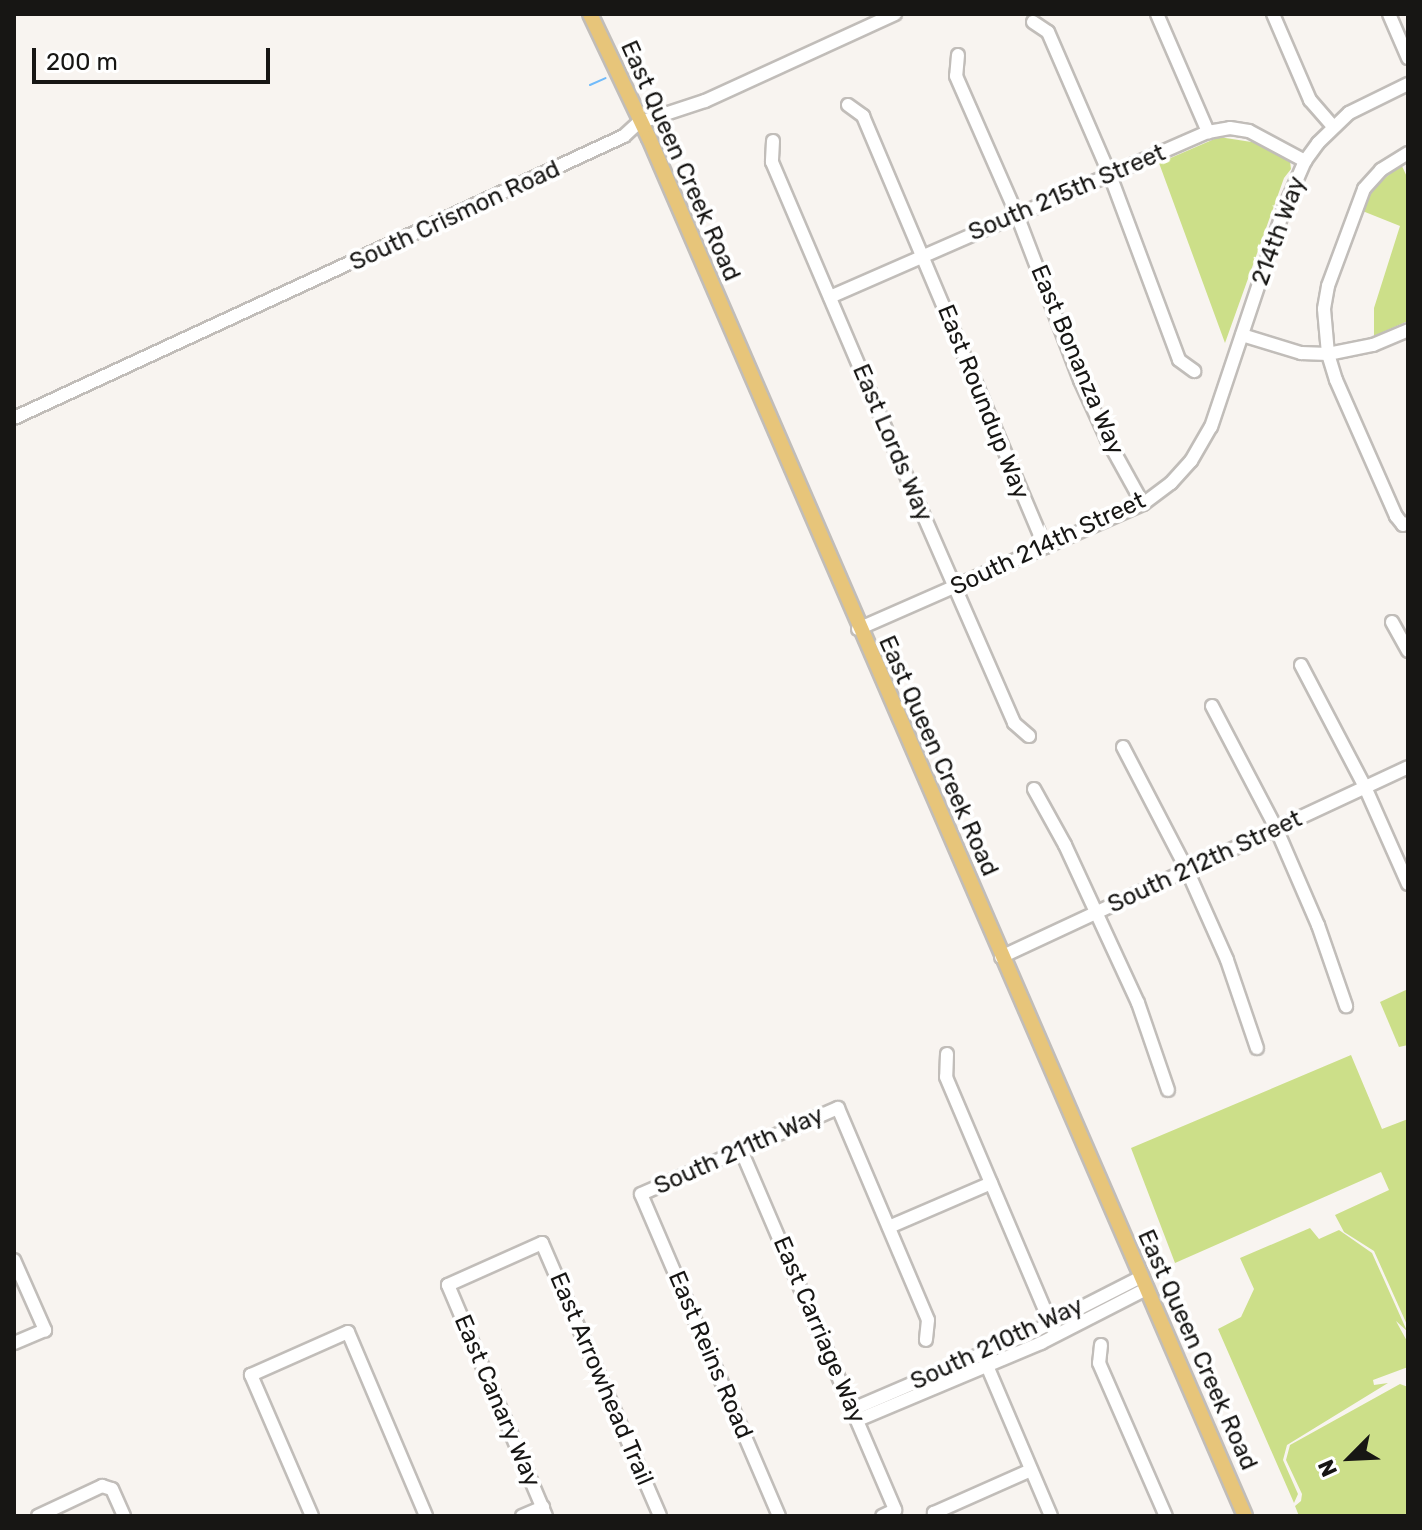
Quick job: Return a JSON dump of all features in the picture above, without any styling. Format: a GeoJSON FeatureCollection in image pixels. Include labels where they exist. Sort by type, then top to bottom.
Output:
{"type":"FeatureCollection","features":[{"type":"Feature","properties":{"kind":"main road","name":"East Queen Creek Road"},"geometry":{"type":"LineString","coordinates":[[590,14],[661,167],[858,629],[1245,1516]]}},
{"type":"Feature","properties":{"kind":"street","name":"South Crismon Road"},"geometry":{"type":"LineString","coordinates":[[14,418],[502,194],[624,136],[638,123],[705,101],[895,14]]}},
{"type":"Feature","properties":{"kind":"street"},"geometry":{"type":"LineString","coordinates":[[1157,14],[1208,132]]}},
{"type":"Feature","properties":{"kind":"street"},"geometry":{"type":"LineString","coordinates":[[1273,14],[1310,100],[1333,126]]}},
{"type":"Feature","properties":{"kind":"street"},"geometry":{"type":"LineString","coordinates":[[1389,14],[1408,58]]}},
{"type":"Feature","properties":{"kind":"street"},"geometry":{"type":"LineString","coordinates":[[1033,22],[1048,32],[1110,175],[1179,360],[1194,371]]}},
{"type":"Feature","properties":{"kind":"street","name":"East Bonanza Way"},"geometry":{"type":"LineString","coordinates":[[958,55],[956,76],[1017,215],[1080,380],[1107,439],[1143,504]]}},
{"type":"Feature","properties":{"kind":"street","name":"214th Way"},"geometry":{"type":"LineString","coordinates":[[1242,335],[1284,209],[1305,161],[1333,126],[1367,102],[1408,84]]}},
{"type":"Feature","properties":{"kind":"street","name":"East Roundup Way"},"geometry":{"type":"LineString","coordinates":[[848,105],[863,116],[924,256],[988,420],[1045,547]]}},
{"type":"Feature","properties":{"kind":"street","name":"South 215th Street"},"geometry":{"type":"LineString","coordinates":[[830,297],[1208,132],[1230,128],[1249,131],[1305,161]]}},
{"type":"Feature","properties":{"kind":"street","name":"East Lords Way"},"geometry":{"type":"LineString","coordinates":[[773,141],[772,162],[955,588],[1014,723],[1029,736]]}},
{"type":"Feature","properties":{"kind":"street"},"geometry":{"type":"LineString","coordinates":[[1405,524],[1328,354],[1324,309],[1328,286],[1354,207],[1364,189],[1381,170],[1408,153]]}},
{"type":"Feature","properties":{"kind":"street"},"geometry":{"type":"LineString","coordinates":[[1242,335],[1301,353],[1328,354],[1373,345],[1408,330]]}},
{"type":"Feature","properties":{"kind":"street","name":"South 214th Street"},"geometry":{"type":"LineString","coordinates":[[858,629],[1143,504],[1171,483],[1191,461],[1211,427],[1242,335]]}},
{"type":"Feature","properties":{"kind":"street"},"geometry":{"type":"LineString","coordinates":[[1392,622],[1408,651]]}},
{"type":"Feature","properties":{"kind":"street"},"geometry":{"type":"LineString","coordinates":[[1301,665],[1365,787],[1408,884]]}},
{"type":"Feature","properties":{"kind":"street"},"geometry":{"type":"LineString","coordinates":[[1212,706],[1276,828],[1318,925],[1346,1006]]}},
{"type":"Feature","properties":{"kind":"street"},"geometry":{"type":"LineString","coordinates":[[1123,747],[1187,870],[1227,960],[1257,1048]]}},
{"type":"Feature","properties":{"kind":"street","name":"South 212th Street"},"geometry":{"type":"LineString","coordinates":[[1001,957],[1408,767]]}},
{"type":"Feature","properties":{"kind":"street"},"geometry":{"type":"LineString","coordinates":[[1034,789],[1097,912],[1138,1003],[1168,1090]]}},
{"type":"Feature","properties":{"kind":"street"},"geometry":{"type":"LineString","coordinates":[[947,1054],[946,1077],[1053,1330]]}},
{"type":"Feature","properties":{"kind":"street","name":"South 211th Way"},"geometry":{"type":"LineString","coordinates":[[641,1194],[838,1108],[889,1227]]}},
{"type":"Feature","properties":{"kind":"street","name":"East Carriage Way"},"geometry":{"type":"LineString","coordinates":[[741,1150],[895,1510],[882,1516]]}},
{"type":"Feature","properties":{"kind":"street"},"geometry":{"type":"LineString","coordinates":[[926,1340],[928,1320],[889,1227],[991,1183]]}},
{"type":"Feature","properties":{"kind":"street","name":"East Reins Road"},"geometry":{"type":"LineString","coordinates":[[641,1194],[779,1516]]}},
{"type":"Feature","properties":{"kind":"street","name":"East Canary Way"},"geometry":{"type":"LineString","coordinates":[[542,1243],[448,1285],[544,1512]]}},
{"type":"Feature","properties":{"kind":"street","name":"East Arrowhead Trail"},"geometry":{"type":"LineString","coordinates":[[542,1243],[660,1516]]}},
{"type":"Feature","properties":{"kind":"street"},"geometry":{"type":"LineString","coordinates":[[14,1260],[45,1330],[14,1343]]}},
{"type":"Feature","properties":{"kind":"street","name":"South 210th Way"},"geometry":{"type":"LineString","coordinates":[[855,1415],[1053,1330],[1143,1283]]}},
{"type":"Feature","properties":{"kind":"street"},"geometry":{"type":"LineString","coordinates":[[312,1516],[251,1375],[348,1332],[426,1516]]}},
{"type":"Feature","properties":{"kind":"street"},"geometry":{"type":"LineString","coordinates":[[1101,1345],[1099,1363],[1162,1515]]}},
{"type":"Feature","properties":{"kind":"street"},"geometry":{"type":"LineString","coordinates":[[984,1360],[1051,1516]]}},
{"type":"Feature","properties":{"kind":"street"},"geometry":{"type":"LineString","coordinates":[[935,1514],[1031,1470]]}},
{"type":"Feature","properties":{"kind":"street"},"geometry":{"type":"LineString","coordinates":[[38,1516],[107,1486],[124,1516]]}},
{"type":"Feature","properties":{"kind":"street"},"geometry":{"type":"LineString","coordinates":[[522,1516],[544,1512]]}},
{"type":"Feature","properties":{"kind":"green space"},"geometry":{"type":"Polygon","coordinates":[[[1219,137],[1258,143],[1290,161],[1291,169],[1284,178],[1225,343],[1159,163],[1219,137]]]}},
{"type":"Feature","properties":{"kind":"green space"},"geometry":{"type":"Polygon","coordinates":[[[1401,164],[1408,179],[1408,321],[1374,336],[1374,308],[1400,226],[1360,210],[1373,189],[1401,164]]]}},
{"type":"Feature","properties":{"kind":"green space"},"geometry":{"type":"Polygon","coordinates":[[[1408,989],[1408,1045],[1399,1047],[1380,1002],[1408,989]]]}},
{"type":"Feature","properties":{"kind":"green space"},"geometry":{"type":"Polygon","coordinates":[[[1351,1055],[1382,1129],[1408,1119],[1408,1327],[1374,1251],[1344,1232],[1335,1215],[1389,1190],[1381,1172],[1175,1263],[1131,1148],[1351,1055]]]}},
{"type":"Feature","properties":{"kind":"green space"},"geometry":{"type":"Polygon","coordinates":[[[1310,1228],[1319,1239],[1339,1230],[1372,1253],[1407,1331],[1396,1321],[1408,1343],[1408,1367],[1373,1380],[1374,1385],[1388,1383],[1287,1445],[1283,1460],[1298,1494],[1294,1503],[1218,1329],[1241,1317],[1254,1289],[1240,1258],[1310,1228]]]}},
{"type":"Feature","properties":{"kind":"green space"},"geometry":{"type":"Polygon","coordinates":[[[1400,1384],[1408,1387],[1408,1516],[1299,1516],[1295,1506],[1301,1501],[1302,1494],[1286,1460],[1290,1445],[1400,1384]]]}},
{"type":"Feature","properties":{"kind":"waterway"},"geometry":{"type":"LineString","coordinates":[[590,85],[606,78]]}}]}
